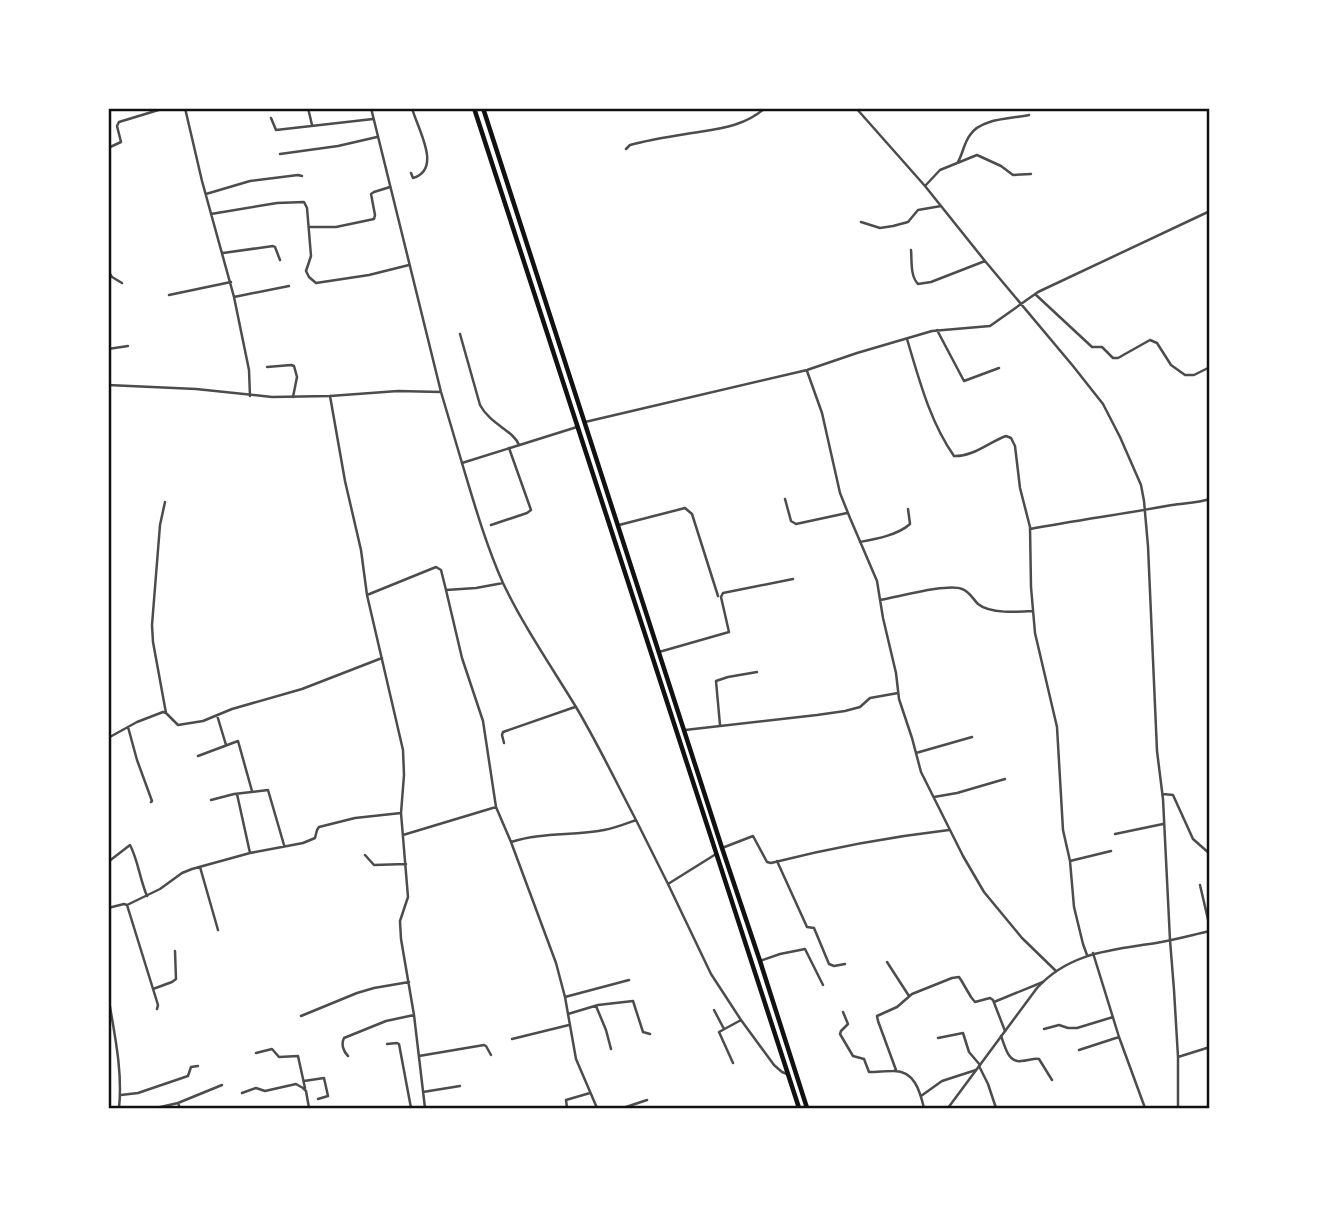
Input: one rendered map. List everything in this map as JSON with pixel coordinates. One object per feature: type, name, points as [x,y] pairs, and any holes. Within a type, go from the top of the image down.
[{"type":"highway","points":[[474,108],[799,1108]]},
{"type":"highway","points":[[483,108],[807,1108]]},
{"type":"highway","points":[[644,631],[652,628]]},
{"type":"highway","points":[[771,1021],[778,1018]]},
{"type":"street","points":[[108,148],[121,142],[118,123],[164,108]]},
{"type":"street","points":[[185,108],[231,282],[249,370],[250,396]]},
{"type":"street","points":[[308,108],[312,125]]},
{"type":"street","points":[[371,108],[441,392],[478,516],[503,583],[537,647],[599,746],[711,974],[774,1065],[788,1074]]},
{"type":"street","points":[[411,173],[413,178],[417,178],[427,166],[428,159],[412,108]]},
{"type":"street","points":[[626,149],[630,145],[665,137],[730,127],[752,118],[765,108]]},
{"type":"street","points":[[856,108],[925,186],[1103,404],[1142,489],[1154,661],[1157,751],[1163,794],[1178,1057],[1178,1108]]},
{"type":"street","points":[[958,162],[968,136],[978,127],[988,122],[1029,115]]},
{"type":"street","points":[[271,118],[276,130],[373,119]]},
{"type":"street","points":[[280,154],[338,146],[377,137]]},
{"type":"street","points":[[925,186],[940,170],[979,156],[1013,175],[1031,174]]},
{"type":"street","points":[[206,194],[257,180],[298,174],[302,176]]},
{"type":"street","points":[[310,227],[336,227],[374,219],[371,194],[390,187]]},
{"type":"street","points":[[211,214],[301,201],[306,205],[310,227],[312,256],[306,271],[316,283],[369,275],[410,265]]},
{"type":"street","points":[[861,222],[880,228],[893,226],[908,222],[919,210],[941,206]]},
{"type":"street","points":[[585,422],[807,370],[937,330],[990,326],[1035,294],[1209,211]]},
{"type":"street","points":[[223,253],[274,246],[280,260]]},
{"type":"street","points":[[911,250],[914,280],[918,284],[931,282],[985,261]]},
{"type":"street","points":[[108,271],[122,283]]},
{"type":"street","points":[[169,295],[231,282]]},
{"type":"street","points":[[234,297],[289,286]]},
{"type":"street","points":[[1035,294],[1091,347],[1102,347],[1114,358],[1139,348],[1150,340],[1157,344],[1171,365],[1185,375],[1194,375],[1209,367]]},
{"type":"street","points":[[937,330],[964,381],[999,368]]},
{"type":"street","points":[[460,334],[480,405],[494,423],[517,439],[519,445]]},
{"type":"street","points":[[907,339],[934,419],[954,456],[959,457],[1008,436],[1015,446],[1020,488],[1030,529],[1035,633],[1057,726],[1063,830],[1074,907],[1087,955]]},
{"type":"street","points":[[108,349],[128,346]]},
{"type":"street","points":[[267,367],[294,366],[297,377],[293,397]]},
{"type":"street","points":[[807,370],[822,413],[837,481],[880,592],[898,692],[921,772],[971,870],[992,903],[1056,971]]},
{"type":"street","points":[[108,385],[293,397],[398,391],[441,392]]},
{"type":"street","points":[[330,396],[367,595],[403,751],[401,813],[408,897],[400,921],[401,939],[425,1108]]},
{"type":"street","points":[[462,463],[577,426]]},
{"type":"street","points":[[491,525],[531,510],[509,449]]},
{"type":"street","points":[[785,499],[791,521],[796,524],[848,513]]},
{"type":"street","points":[[1030,529],[1209,499]]},
{"type":"street","points":[[165,502],[160,525],[152,625],[166,713],[175,724],[203,721],[302,689],[382,657]]},
{"type":"street","points":[[618,525],[688,509],[692,514],[718,596]]},
{"type":"street","points":[[860,542],[907,527],[910,524],[908,509]]},
{"type":"street","points":[[367,595],[436,567],[441,570],[462,658],[483,721],[496,807],[556,963],[576,1059],[597,1108]]},
{"type":"street","points":[[659,652],[730,632],[723,593],[793,579]]},
{"type":"street","points":[[446,590],[503,583]]},
{"type":"street","points":[[880,600],[938,589],[961,588],[983,607],[1009,612],[1034,611]]},
{"type":"street","points":[[720,725],[716,681],[757,672]]},
{"type":"street","points":[[685,730],[845,711],[860,707],[870,698],[898,692]]},
{"type":"street","points":[[504,743],[503,732],[576,707]]},
{"type":"street","points":[[108,738],[137,722],[166,713]]},
{"type":"street","points":[[217,715],[226,745]]},
{"type":"street","points":[[128,727],[151,802]]},
{"type":"street","points":[[916,752],[972,737]]},
{"type":"street","points":[[198,756],[236,741],[239,743],[252,792]]},
{"type":"street","points":[[934,797],[1005,779]]},
{"type":"street","points":[[211,800],[228,795],[269,791],[285,847]]},
{"type":"street","points":[[237,794],[250,853]]},
{"type":"street","points":[[1163,794],[1173,795],[1194,839],[1209,855]]},
{"type":"street","points":[[403,835],[496,807]]},
{"type":"street","points":[[108,908],[127,905],[160,889],[182,873],[200,867],[250,853],[303,843],[315,838],[319,827],[355,818],[401,813]]},
{"type":"street","points":[[511,842],[547,834],[607,830],[636,820]]},
{"type":"street","points":[[1115,834],[1164,824]]},
{"type":"street","points":[[722,848],[753,836],[767,862],[884,838],[950,830]]},
{"type":"street","points":[[108,862],[130,845],[147,896]]},
{"type":"street","points":[[1069,861],[1111,851]]},
{"type":"street","points":[[668,884],[716,853]]},
{"type":"street","points":[[365,855],[374,865],[406,864]]},
{"type":"street","points":[[777,861],[807,927],[814,928],[830,964],[845,964]]},
{"type":"street","points":[[200,867],[218,930]]},
{"type":"street","points":[[948,1108],[1043,982],[1056,971],[1094,953],[1170,940],[1209,930],[1200,884]]},
{"type":"street","points":[[1203,898],[1209,897]]},
{"type":"street","points":[[127,905],[157,1009]]},
{"type":"street","points":[[760,961],[805,949],[822,985]]},
{"type":"street","points":[[153,989],[176,979],[175,951]]},
{"type":"street","points":[[1094,953],[1119,1037],[1145,1108]]},
{"type":"street","points":[[887,962],[909,996]]},
{"type":"street","points":[[896,1070],[877,1016],[897,1007],[909,996],[956,977],[961,980],[973,1000],[978,1002],[990,998],[994,1002],[1005,1031]]},
{"type":"street","points":[[565,997],[629,980]]},
{"type":"street","points":[[301,1016],[357,993],[409,982]]},
{"type":"street","points":[[994,1002],[1043,982]]},
{"type":"street","points":[[108,995],[119,1072],[119,1108]]},
{"type":"street","points":[[568,1014],[596,1006],[633,1001],[643,1032],[650,1034]]},
{"type":"street","points":[[596,1006],[611,1049]]},
{"type":"street","points":[[714,1010],[724,1029]]},
{"type":"street","points":[[843,1012],[848,1024],[840,1034],[853,1056],[864,1059],[869,1072],[896,1070],[907,1073],[918,1088],[923,1108]]},
{"type":"street","points":[[348,1056],[342,1044],[344,1038],[386,1021],[414,1016]]},
{"type":"street","points":[[1044,1029],[1059,1025],[1077,1028],[1113,1017]]},
{"type":"street","points":[[733,1063],[719,1034],[741,1020]]},
{"type":"street","points":[[512,1038],[569,1025]]},
{"type":"street","points":[[938,1038],[963,1033],[969,1052],[988,1084],[996,1108]]},
{"type":"street","points":[[1001,1036],[1014,1060],[1017,1062],[1039,1059],[1052,1080]]},
{"type":"street","points":[[1079,1050],[1119,1037]]},
{"type":"street","points":[[387,1044],[399,1044],[411,1108]]},
{"type":"street","points":[[419,1056],[484,1045],[491,1055]]},
{"type":"street","points":[[1178,1057],[1209,1047]]},
{"type":"street","points":[[256,1054],[272,1049],[279,1057],[296,1055],[309,1108]]},
{"type":"street","points":[[121,1095],[140,1093],[186,1077],[191,1067],[198,1066]]},
{"type":"street","points":[[920,1096],[942,1081],[978,1067]]},
{"type":"street","points":[[304,1081],[324,1078],[328,1096],[318,1099]]},
{"type":"street","points":[[242,1093],[257,1088],[266,1091],[296,1084],[306,1091]]},
{"type":"street","points":[[156,1108],[163,1108],[222,1085]]},
{"type":"street","points":[[423,1092],[460,1086]]},
{"type":"street","points":[[567,1108],[566,1100],[590,1093]]},
{"type":"street","points":[[623,1108],[647,1100]]},
{"type":"street","points":[[178,1102],[180,1108]]}]
